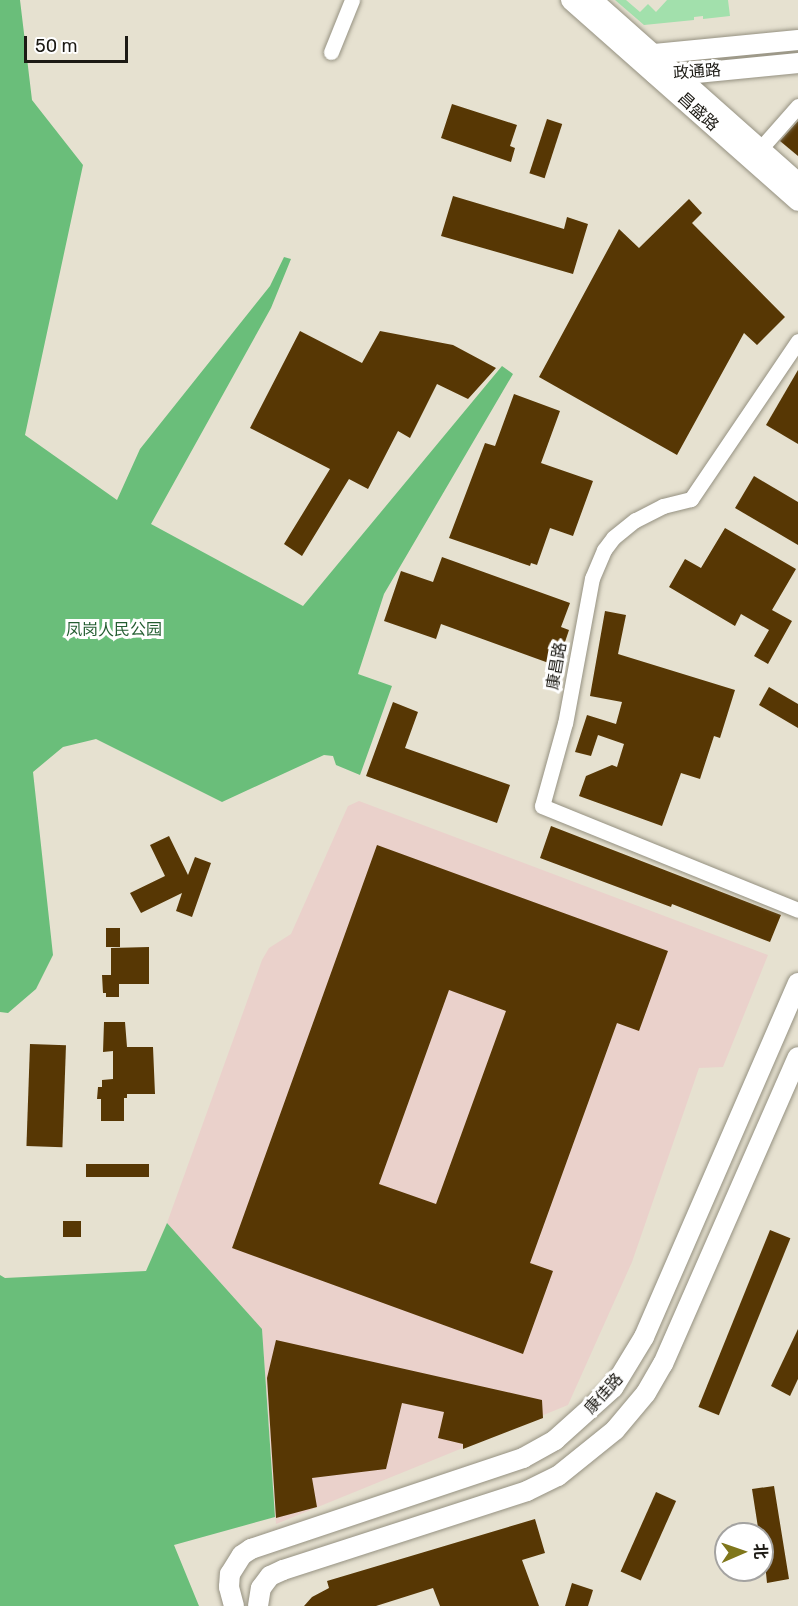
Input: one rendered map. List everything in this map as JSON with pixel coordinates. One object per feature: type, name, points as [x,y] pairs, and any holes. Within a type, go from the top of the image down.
[{"type":"street","points":[[331,52],[352,0]]},
{"type":"street","name":"昌盛路","points":[[571,0],[655,74],[755,154],[798,183]]},
{"type":"street","name":"昌盛路","points":[[592,0],[676,75],[755,154],[798,201]]},
{"type":"street","name":"政通路","points":[[798,40],[652,54],[655,74],[676,75],[798,63]]},
{"type":"street","points":[[755,154],[798,106]]},
{"type":"street","name":"康昌路","points":[[798,341],[691,499],[663,506],[635,520],[613,538],[604,550],[592,578],[565,723],[542,806],[798,910]]},
{"type":"street","name":"康佳路","points":[[234,1606],[229,1587],[230,1574],[242,1555],[251,1549],[523,1458],[555,1440],[613,1388],[644,1337],[798,983]]},
{"type":"street","name":"康佳路","points":[[258,1606],[261,1588],[270,1576],[527,1491],[558,1476],[615,1430],[646,1393],[663,1364],[798,1057]]},
{"type":"shaded area","points":[[359,801],[768,955],[723,1067],[699,1068],[632,1262],[568,1405],[276,1524],[262,1329],[167,1223],[262,960],[269,948],[291,934],[348,806]]},
{"type":"green space","name":"凤岗人民公园","points":[[0,0],[20,0],[32,100],[83,165],[25,435],[117,500],[140,449],[270,286],[284,257],[291,259],[271,308],[151,524],[303,606],[502,366],[513,374],[384,594],[358,674],[392,686],[360,775],[336,765],[333,756],[324,755],[222,802],[96,739],[63,747],[33,772],[53,955],[36,989],[8,1013],[0,1012]]},
{"type":"green space","points":[[615,0],[626,0],[640,12],[648,4],[656,12],[667,0],[728,0],[730,16],[703,19],[703,16],[694,17],[694,20],[644,25]]},
{"type":"green space","points":[[167,1223],[262,1329],[275,1517],[174,1545],[199,1606],[0,1606],[0,1275],[5,1278],[146,1271]]},
{"type":"building","points":[[452,104],[517,125],[510,146],[515,148],[511,162],[441,138]]},
{"type":"building","points":[[547,119],[562,124],[545,178],[529,173]]},
{"type":"building","points":[[798,121],[798,156],[780,141]]},
{"type":"building","points":[[453,196],[564,229],[567,217],[588,224],[573,274],[441,236]]},
{"type":"building","points":[[689,199],[702,213],[692,223],[785,317],[757,345],[744,333],[677,455],[539,377],[619,229],[639,248]]},
{"type":"building","points":[[300,331],[362,363],[380,331],[453,345],[496,368],[468,399],[437,384],[410,438],[398,431],[368,489],[349,479],[302,556],[284,544],[330,469],[250,428]]},
{"type":"building","points":[[798,370],[798,444],[766,425]]},
{"type":"building","points":[[514,394],[560,411],[541,463],[593,481],[573,536],[550,528],[537,565],[531,563],[530,566],[449,538],[485,443],[495,446]]},
{"type":"building","points":[[754,476],[798,502],[798,545],[735,508]]},
{"type":"building","points":[[725,528],[796,569],[772,610],[792,621],[768,664],[754,656],[769,630],[741,614],[735,626],[669,587],[685,559],[701,568]]},
{"type":"building","points":[[442,557],[570,603],[561,627],[569,630],[557,666],[441,624],[436,639],[384,621],[401,571],[433,582]]},
{"type":"building","points":[[605,611],[626,615],[618,654],[735,690],[720,738],[714,736],[700,779],[681,773],[662,826],[579,796],[586,776],[612,765],[617,767],[624,744],[598,735],[591,756],[575,752],[587,715],[616,724],[622,702],[590,696]]},
{"type":"building","points":[[769,687],[798,704],[798,728],[759,705]]},
{"type":"building","points":[[393,702],[418,712],[405,748],[510,785],[497,823],[366,776]]},
{"type":"building","points":[[551,826],[781,915],[770,942],[672,904],[671,907],[540,858]]},
{"type":"building","points":[[169,836],[188,875],[195,857],[211,863],[192,917],[176,911],[182,893],[141,913],[130,893],[165,876],[150,845]]},
{"type":"building","points":[[377,845],[668,951],[639,1031],[617,1023],[530,1263],[553,1271],[523,1354],[232,1248]],"holes":[[[449,990],[506,1011],[436,1204],[379,1184]]]},
{"type":"building","points":[[106,928],[120,928],[120,947],[106,947]]},
{"type":"building","points":[[149,947],[149,984],[119,984],[119,997],[106,997],[106,993],[103,993],[102,975],[111,975],[111,948]]},
{"type":"building","points":[[104,1022],[125,1022],[127,1047],[153,1047],[155,1094],[127,1094],[127,1098],[124,1098],[124,1121],[101,1121],[101,1099],[97,1099],[98,1087],[102,1087],[102,1080],[113,1079],[113,1051],[103,1052]]},
{"type":"building","points":[[30,1044],[66,1045],[62,1147],[26,1146]]},
{"type":"building","points":[[86,1164],[149,1164],[149,1177],[86,1177]]},
{"type":"building","points":[[63,1221],[81,1221],[81,1237],[63,1237]]},
{"type":"building","points":[[770,1230],[790,1238],[719,1415],[698,1407]]},
{"type":"building","points":[[798,1329],[798,1379],[790,1396],[771,1386]]},
{"type":"building","points":[[276,1340],[542,1400],[543,1418],[463,1449],[463,1444],[438,1438],[444,1412],[402,1403],[386,1469],[312,1478],[317,1507],[276,1518],[267,1378]]},
{"type":"building","points":[[774,1486],[789,1579],[774,1582],[774,1522],[757,1522],[752,1489]]},
{"type":"building","points":[[656,1492],[676,1501],[641,1580],[621,1571]]},
{"type":"building","points":[[535,1519],[545,1553],[522,1560],[539,1606],[440,1606],[433,1588],[376,1606],[304,1606],[312,1597],[329,1588],[327,1581]]},
{"type":"building","points":[[572,1583],[593,1590],[588,1606],[565,1606]]}]
